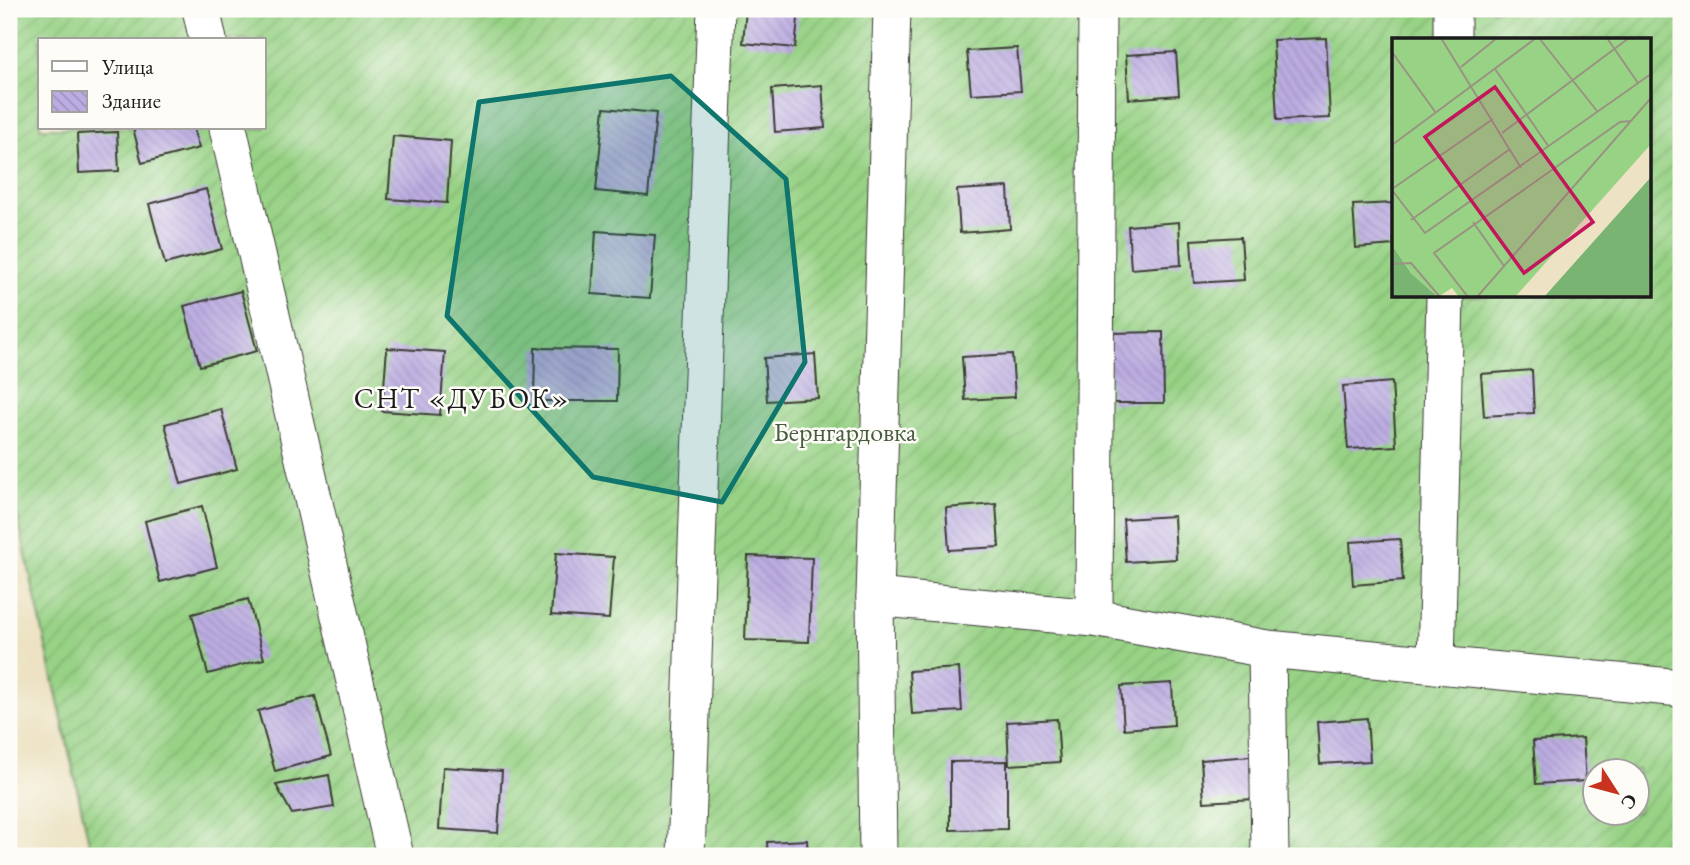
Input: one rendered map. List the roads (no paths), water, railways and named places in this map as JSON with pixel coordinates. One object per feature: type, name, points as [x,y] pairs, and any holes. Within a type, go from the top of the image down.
[{"type":"street","points":[[201,9],[208,38]]},
{"type":"street","points":[[686,856],[716,9]]},
{"type":"street","points":[[878,856],[875,597],[892,9]]},
{"type":"street","points":[[1094,618],[1097,9]]},
{"type":"street","points":[[1452,9],[1452,38]]},
{"type":"street","points":[[228,130],[395,856]]},
{"type":"street","points":[[1436,665],[1445,298]]},
{"type":"street","points":[[875,597],[1094,618],[1267,649],[1681,688]]},
{"type":"street","points":[[1267,649],[1270,856]]},
{"type":"district","name":"СНТ «ДУБОК»","points":[[462,398]]},
{"type":"park label","name":"Бернгардовка","points":[[845,432]]}]
